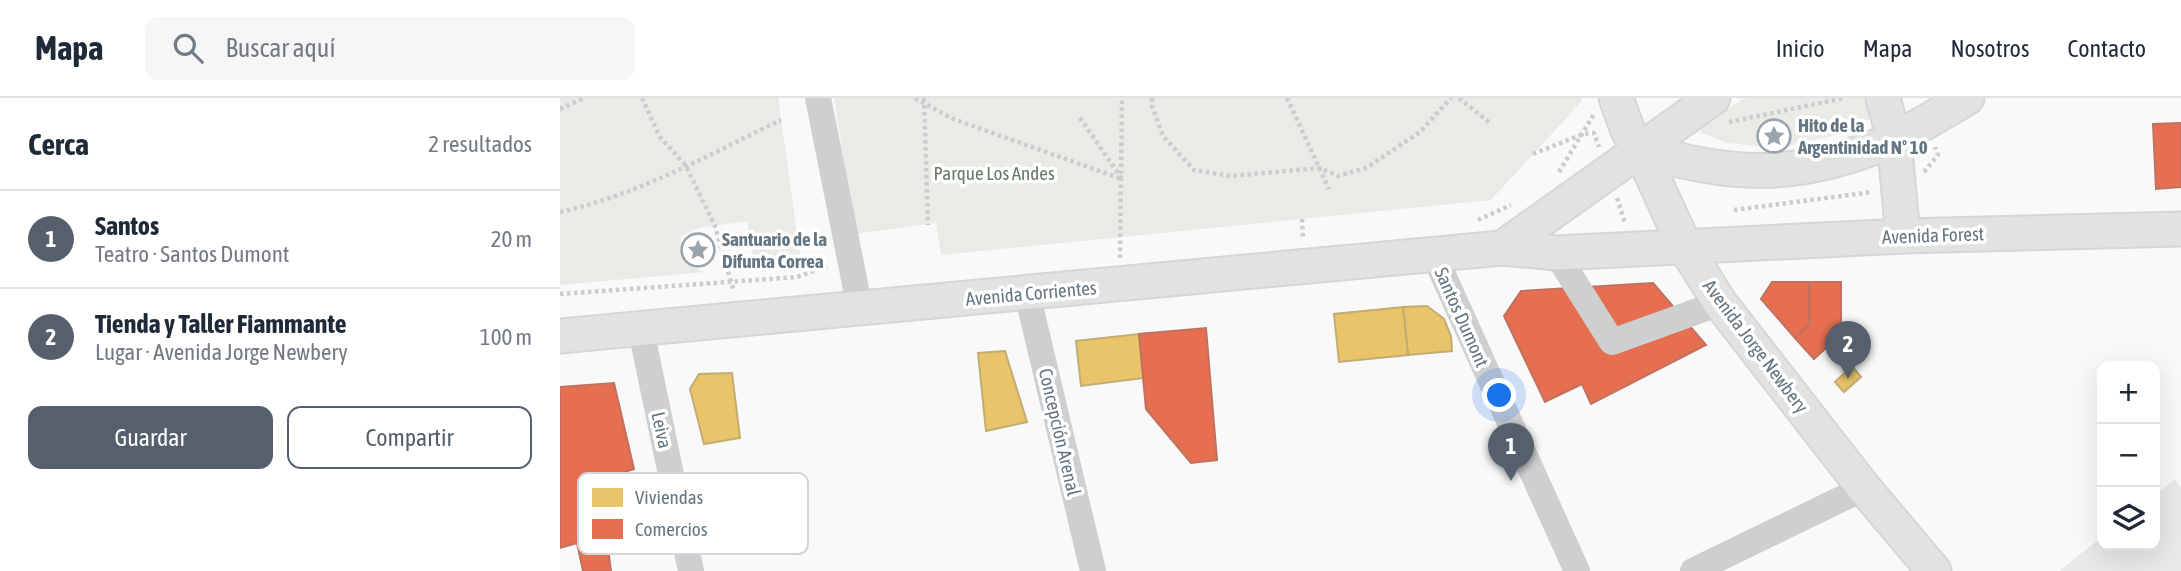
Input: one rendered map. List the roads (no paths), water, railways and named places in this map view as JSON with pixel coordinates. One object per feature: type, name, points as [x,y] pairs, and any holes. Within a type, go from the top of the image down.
[{"type":"main road","points":[[1883,98],[1894,139],[1903,236]]},
{"type":"main road","points":[[1640,149],[1698,166],[1725,170],[1796,169],[1825,163],[1894,139],[1967,98]]},
{"type":"main road","name":"Avenida Jorge Newbery","points":[[1607,105],[1640,149],[1685,247],[1720,303],[1864,488],[1934,571]]},
{"type":"main road","name":"Avenida Corrientes","points":[[1502,248],[1705,106]]},
{"type":"main road","name":"Avenida Forest","points":[[1685,247],[1903,236],[2181,229]]},
{"type":"main road","name":"Avenida Corrientes","points":[[560,336],[1027,293],[1121,263],[1433,255],[1502,248],[1556,253],[1685,247]]},
{"type":"street","points":[[818,98],[860,309]]},
{"type":"street","points":[[1556,253],[1612,342],[1720,303]]},
{"type":"street","name":"Santos Dumont","points":[[1433,255],[1577,571]]},
{"type":"street","name":"Concepción Arenal","points":[[1027,293],[1093,571]]},
{"type":"street","name":"Leiva","points":[[640,330],[670,473]]},
{"type":"street","points":[[1693,571],[1864,488]]},
{"type":"place","name":"Hito de la Argentinidad Nº 10","points":[[1774,136]]},
{"type":"place","name":"Santuario de la Difunta Correa","points":[[698,250]]},
{"type":"place","name":"Tienda y Taller Fiammante","points":[[1848,379]]},
{"type":"place","name":"Santos","points":[[1511,481]]},
{"type":"park label","name":"Parque Los Andes","points":[[994,173]]}]
